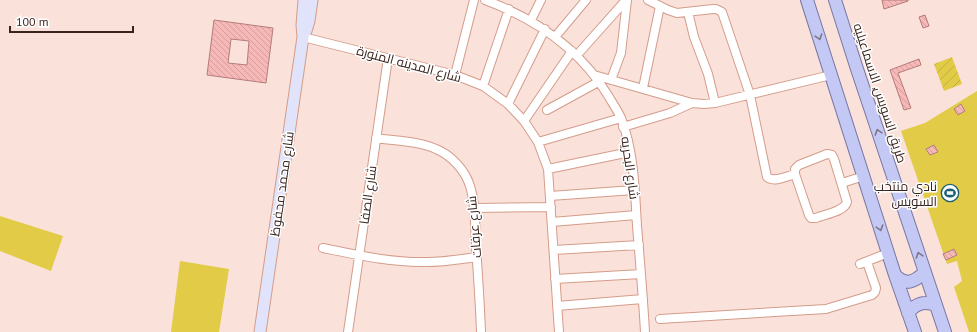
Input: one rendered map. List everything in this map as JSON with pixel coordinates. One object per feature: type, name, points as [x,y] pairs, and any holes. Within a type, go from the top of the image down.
[{"type":"main road","points":[[807,0],[895,276],[915,332]]},
{"type":"main road","name":"طريق السويس, الاسماعيليه","points":[[835,0],[924,273],[945,332]]},
{"type":"main road","points":[[895,276],[900,280],[907,282],[914,280],[924,273]]},
{"type":"main road","points":[[908,313],[917,304],[929,303],[936,305]]},
{"type":"street","name":"شارع محمد محفوظ","points":[[303,37],[302,25],[304,0]]},
{"type":"street","name":"شارع محمد محفوظ","points":[[260,332],[303,37],[309,21],[312,0]]},
{"type":"street","points":[[456,75],[474,0]]},
{"type":"street","name":"شارع البحريه","points":[[485,0],[507,6],[531,20],[575,53],[600,81],[621,118],[630,152],[645,332]]},
{"type":"street","points":[[531,20],[541,0]]},
{"type":"street","points":[[555,37],[586,0]]},
{"type":"street","points":[[524,121],[575,53],[627,0]]},
{"type":"street","points":[[612,80],[621,53],[627,0]]},
{"type":"street","points":[[648,0],[672,12],[713,9],[720,10],[724,15],[750,95],[767,177],[768,179],[774,180],[795,174]]},
{"type":"street","points":[[483,86],[507,6]]},
{"type":"street","points":[[643,88],[660,6]]},
{"type":"street","points":[[688,12],[694,37],[708,74],[715,103]]},
{"type":"street","points":[[508,104],[545,30]]},
{"type":"street","name":"شارع المدينه المنورة","points":[[303,37],[456,75],[483,86],[508,104],[524,121],[538,142],[548,169],[559,332]]},
{"type":"street","name":"شارع الصفا","points":[[348,332],[388,58]]},
{"type":"street","points":[[594,75],[692,103],[704,104],[715,103],[831,75]]},
{"type":"street","points":[[546,110],[600,81]]},
{"type":"street","points":[[624,127],[676,111],[692,103]]},
{"type":"street","points":[[538,142],[621,118]]},
{"type":"street","name":"شارع عرفات","points":[[376,138],[425,145],[437,149],[448,155],[457,164],[470,185],[474,208],[481,332]]},
{"type":"street","points":[[548,169],[630,152]]},
{"type":"street","points":[[829,154],[834,159],[847,199],[845,207],[816,218],[812,218],[808,215],[795,174],[795,169],[799,165],[829,154]]},
{"type":"street","points":[[842,183],[864,176]]},
{"type":"street","points":[[550,196],[634,190]]},
{"type":"street","points":[[474,208],[551,207]]},
{"type":"street","points":[[552,222],[636,215]]},
{"type":"street","points":[[554,250],[638,245]]},
{"type":"street","points":[[323,248],[359,256],[388,260],[427,262],[477,258]]},
{"type":"street","points":[[660,319],[833,307],[872,295],[876,288],[864,263],[888,253]]},
{"type":"street","points":[[555,279],[641,274]]},
{"type":"street","points":[[557,306],[643,299]]},
{"type":"shaded area","points":[[952,57],[962,84],[944,91],[934,64]]},
{"type":"shaded area","name":"نادي منتخب السويس","points":[[977,91],[977,332],[969,332],[954,287],[962,281],[957,261],[947,264],[901,131],[925,123]]},
{"type":"shaded area","points":[[0,216],[63,236],[51,271],[0,251]]},
{"type":"shaded area","points":[[180,261],[229,269],[219,332],[171,332]]},
{"type":"building","points":[[882,0],[908,0],[908,1],[884,9]]},
{"type":"building","points":[[925,15],[929,26],[923,28],[919,17]]},
{"type":"building","points":[[214,20],[273,28],[266,83],[207,75]],"holes":[[[231,39],[249,41],[247,65],[228,63]]]},
{"type":"building","points":[[919,59],[921,65],[898,73],[911,108],[904,110],[890,70]]},
{"type":"building","points":[[961,104],[965,111],[958,115],[954,109]]},
{"type":"building","points":[[934,145],[938,152],[930,155],[926,149]]},
{"type":"building","points":[[954,249],[957,255],[946,260],[943,254]]},
{"type":"place","name":"نادي منتخب السويس","points":[[950,193]]}]
